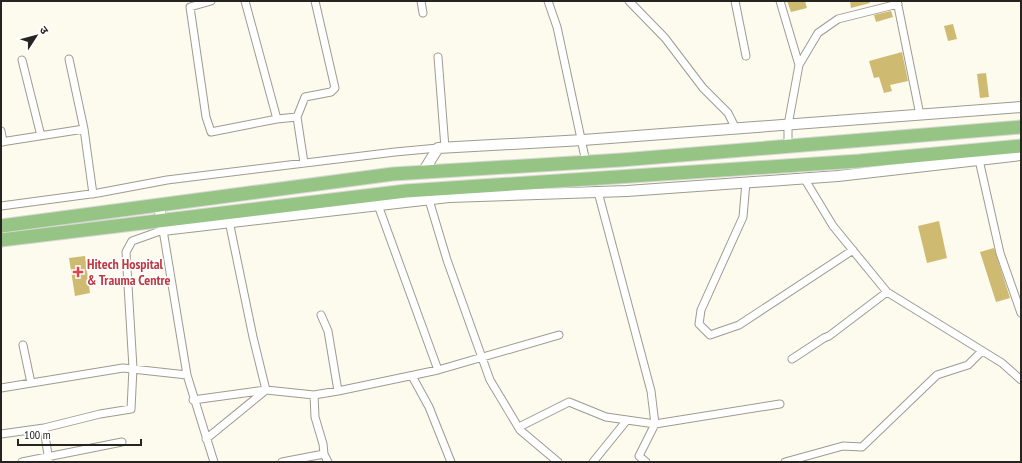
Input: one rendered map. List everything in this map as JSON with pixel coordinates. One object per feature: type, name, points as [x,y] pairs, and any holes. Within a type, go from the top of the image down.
[{"type":"highway","points":[[1,226],[423,172],[586,162],[1021,128]]},
{"type":"highway","points":[[1,240],[136,223],[162,225],[446,193],[775,166],[859,161],[1021,146]]},
{"type":"street","points":[[211,1],[190,7],[206,118],[211,132],[277,119],[297,117]]},
{"type":"street","points":[[245,1],[277,119]]},
{"type":"street","points":[[304,163],[297,117],[305,98],[331,92],[335,88],[314,1]]},
{"type":"street","points":[[421,1],[423,13]]},
{"type":"street","points":[[548,1],[556,27],[575,114],[583,140],[586,162]]},
{"type":"street","points":[[629,1],[665,38],[703,88],[728,113],[736,129]]},
{"type":"street","points":[[735,1],[746,56]]},
{"type":"street","points":[[780,1],[799,65]]},
{"type":"street","points":[[788,146],[788,125],[799,65],[818,33],[838,19],[897,2],[920,115]]},
{"type":"street","points":[[423,172],[441,148],[438,57]]},
{"type":"street","points":[[70,59],[84,130],[93,194]]},
{"type":"street","points":[[22,60],[41,136]]},
{"type":"street","points":[[1,206],[93,194],[167,180],[441,148],[583,140],[1021,107]]},
{"type":"street","points":[[1,131],[2,142],[84,130]]},
{"type":"street","points":[[1,434],[44,428],[100,414],[131,409],[133,368],[126,252],[132,241],[162,225],[229,221],[429,200],[446,193],[598,192],[838,176],[1021,155]]},
{"type":"street","points":[[979,160],[1000,253],[1021,313]]},
{"type":"street","points":[[768,180],[775,166]]},
{"type":"street","points":[[804,178],[833,226],[887,292],[1002,363],[1021,380]]},
{"type":"street","points":[[746,182],[743,217],[701,310],[699,324],[710,335],[739,325],[853,250]]},
{"type":"street","points":[[598,192],[651,391],[655,424],[639,456],[646,462]]},
{"type":"street","points":[[429,200],[447,260],[490,380],[518,427],[558,462]]},
{"type":"street","points":[[159,205],[187,375],[193,400],[214,462]]},
{"type":"street","points":[[378,205],[438,370]]},
{"type":"street","points":[[229,221],[253,337],[266,390]]},
{"type":"street","points":[[792,359],[829,336],[887,292]]},
{"type":"street","points":[[321,315],[328,331],[338,391]]},
{"type":"street","points":[[193,400],[266,390],[314,395],[338,391],[438,370],[559,335]]},
{"type":"street","points":[[23,345],[31,383]]},
{"type":"street","points":[[785,462],[843,446],[862,447],[937,375],[968,365],[982,351]]},
{"type":"street","points":[[1,388],[123,368],[187,375]]},
{"type":"street","points":[[412,376],[429,407],[452,462]]},
{"type":"street","points":[[206,439],[266,390]]},
{"type":"street","points":[[314,395],[315,418],[323,444],[324,454],[328,462]]},
{"type":"street","points":[[518,427],[569,402],[606,417],[655,424],[780,404]]},
{"type":"street","points":[[593,462],[627,420]]},
{"type":"street","points":[[44,428],[49,460]]},
{"type":"street","points":[[22,462],[49,460],[122,442]]},
{"type":"street","points":[[282,462],[324,454]]},
{"type":"building","points":[[787,1],[805,1],[807,8],[791,12]]},
{"type":"building","points":[[850,1],[869,1],[870,3],[851,8]]},
{"type":"building","points":[[891,11],[893,17],[876,22],[874,15]]},
{"type":"building","points":[[953,24],[957,39],[948,41],[944,26]]},
{"type":"building","points":[[902,52],[908,81],[890,85],[892,91],[884,93],[879,77],[874,78],[869,61]]},
{"type":"building","points":[[986,73],[989,97],[980,98],[977,74]]},
{"type":"building","points":[[939,221],[947,258],[927,263],[918,226]]},
{"type":"building","points":[[994,248],[1010,298],[996,302],[980,252]]},
{"type":"building","points":[[85,256],[90,293],[75,296],[69,258]]},
{"type":"place","name":"Hitech Hospital & Trauma Centre","points":[[78,272]]}]
